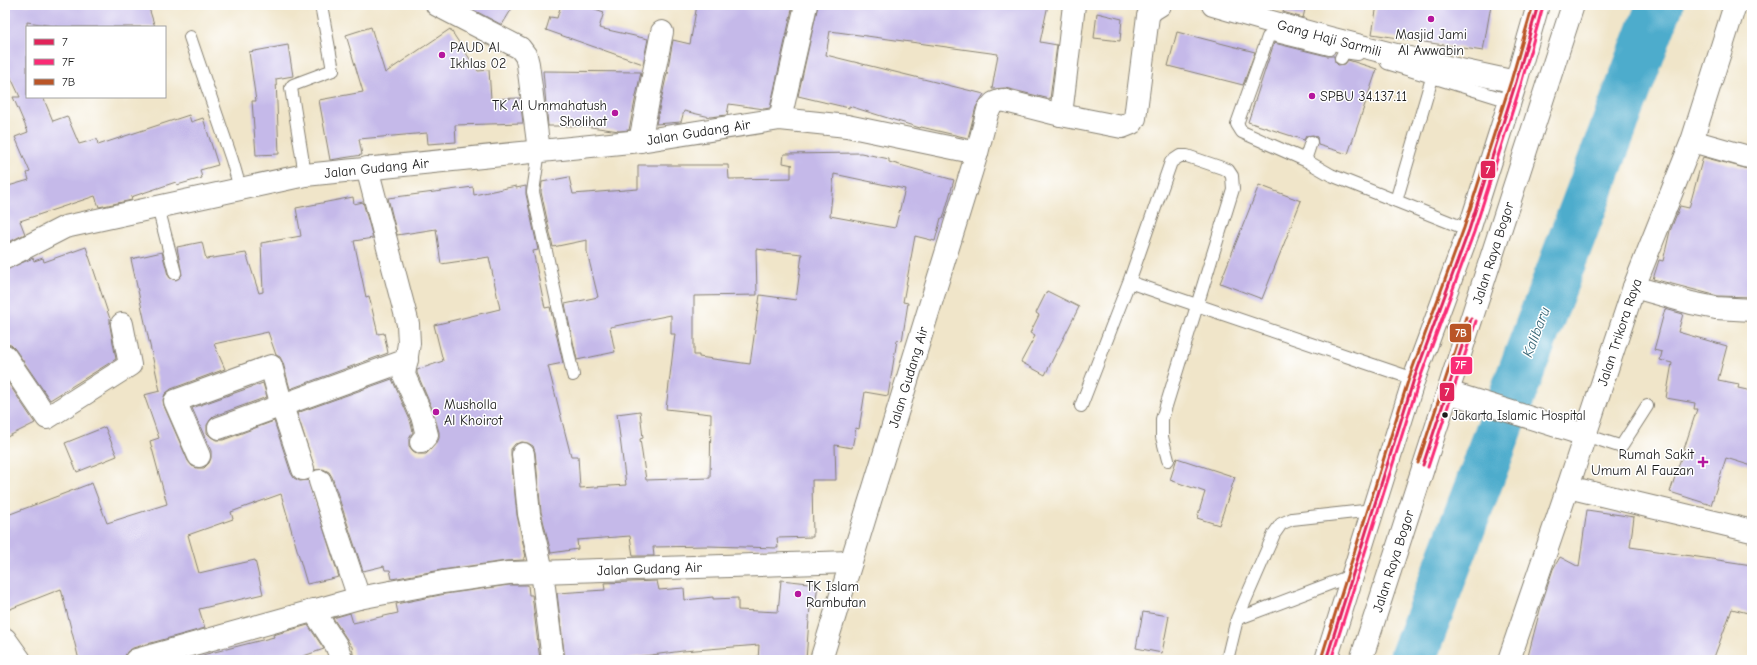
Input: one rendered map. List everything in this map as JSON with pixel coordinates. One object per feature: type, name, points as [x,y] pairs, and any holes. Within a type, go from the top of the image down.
[{"type":"main road","points":[[437,5],[520,48],[526,56],[539,151]]},
{"type":"main road","points":[[780,119],[806,5]]},
{"type":"main road","points":[[1061,115],[1074,5]]},
{"type":"main road","points":[[977,153],[988,110],[994,103],[1002,100],[1061,115],[1122,127],[1132,122],[1136,118],[1148,16],[1152,10],[1160,5]]},
{"type":"main road","name":"Gang Haji Sarmili","points":[[1213,5],[1318,35],[1456,70],[1513,91]]},
{"type":"main road","points":[[1326,660],[1414,379],[1469,230],[1513,91],[1538,5]]},
{"type":"main road","name":"Jalan Raya Bogor","points":[[1361,660],[1572,5]]},
{"type":"main road","name":"Jalan Trikora Raya","points":[[1509,660],[1634,287],[1692,141],[1735,5]]},
{"type":"main road","points":[[640,140],[662,32]]},
{"type":"main road","name":"Jalan Gudang Air","points":[[5,258],[65,227],[305,175],[640,140],[780,119],[847,126],[977,153],[821,660]]},
{"type":"main road","points":[[1692,141],[1752,158]]},
{"type":"main road","points":[[367,168],[408,324],[409,343],[404,375],[422,416],[427,435],[421,442]]},
{"type":"main road","points":[[1634,287],[1691,303],[1716,308],[1752,310]]},
{"type":"main road","points":[[5,356],[47,418],[130,365],[122,324]]},
{"type":"main road","points":[[219,428],[407,360]]},
{"type":"main road","points":[[198,456],[175,401],[271,366],[282,406],[312,475],[359,598]]},
{"type":"main road","points":[[1448,392],[1585,435]]},
{"type":"main road","points":[[523,454],[529,514],[542,571],[553,660]]},
{"type":"main road","points":[[1568,487],[1752,531]]},
{"type":"main road","name":"Jalan Gudang Air","points":[[136,660],[359,598],[508,573],[852,562]]},
{"type":"main road","points":[[313,610],[336,645],[342,660]]},
{"type":"main road","points":[[5,639],[20,660]]},
{"type":"lane","points":[[305,175],[291,88],[293,85],[333,70],[321,5]]},
{"type":"lane","points":[[1469,230],[1331,175],[1304,160],[1242,132],[1237,124],[1240,113],[1268,37],[1270,36],[1342,55],[1377,59],[1432,78],[1513,91]]},
{"type":"lane","points":[[190,37],[240,188]]},
{"type":"lane","points":[[1396,201],[1432,78]]},
{"type":"lane","points":[[1304,160],[1311,142]]},
{"type":"lane","points":[[539,151],[533,192],[573,375]]},
{"type":"lane","points":[[1081,406],[1129,282],[1171,162],[1180,156],[1187,156],[1228,170],[1232,176],[1233,189],[1162,419],[1162,437],[1168,460]]},
{"type":"lane","points":[[158,207],[175,273]]},
{"type":"lane","points":[[1129,282],[1414,379]]},
{"type":"lane","points":[[1585,435],[1619,446],[1622,445],[1647,406]]},
{"type":"lane","points":[[1227,660],[1237,619],[1274,534],[1281,524],[1292,519],[1373,510]]},
{"type":"lane","points":[[1237,619],[1353,575]]},
{"type":"building","points":[[5,5],[148,5],[155,26],[53,26],[27,22],[26,98],[43,98],[53,121],[67,116],[79,144],[97,139],[98,145],[189,115],[191,122],[203,118],[218,165],[200,170],[202,178],[177,185],[176,182],[131,197],[132,200],[99,207],[95,196],[20,221],[25,234],[5,244],[5,187],[29,180],[27,173],[30,172],[15,137],[28,132],[13,97],[20,97],[5,65]]},
{"type":"building","points":[[464,5],[514,5],[502,25]]},
{"type":"building","points":[[561,5],[583,5],[604,12],[599,28],[648,39],[643,64],[546,30],[550,17],[557,18]]},
{"type":"building","points":[[697,5],[793,5],[770,108],[764,109],[729,104],[727,115],[710,117],[684,111],[681,122],[656,124],[667,73],[669,73],[667,72],[673,40],[690,44]]},
{"type":"building","points":[[818,5],[1048,5],[1040,42],[1057,45],[1050,99],[1005,88],[992,89],[998,54],[830,31],[826,55],[984,94],[976,107],[968,138],[920,128],[849,106],[849,108],[798,96]]},
{"type":"building","points":[[1286,5],[1306,5],[1303,18],[1283,12]]},
{"type":"building","name":"Masjid Jami Al Awwabin","points":[[1377,5],[1491,5],[1483,51],[1372,34]]},
{"type":"building","points":[[1097,13],[1122,19],[1120,41],[1094,38]]},
{"type":"building","points":[[371,27],[385,73],[450,29],[478,71],[489,70],[491,99],[520,98],[523,123],[455,125],[456,142],[428,144],[427,133],[359,139],[362,155],[330,160],[319,100],[363,92],[346,35]]},
{"type":"building","points":[[1177,32],[1255,52],[1243,85],[1168,66]]},
{"type":"building","name":"SPBU 34.137.11","points":[[1274,43],[1327,56],[1334,56],[1335,62],[1338,65],[1345,64],[1348,60],[1377,69],[1348,154],[1318,145],[1317,137],[1313,135],[1306,136],[1304,140],[1248,122]]},
{"type":"building","points":[[288,45],[293,76],[276,79],[279,154],[256,155],[252,101],[256,101],[249,52]]},
{"type":"building","points":[[543,71],[641,72],[629,130],[619,131],[584,126],[548,126]]},
{"type":"building","points":[[861,153],[889,159],[889,162],[954,180],[935,241],[915,236],[903,302],[908,303],[902,341],[897,340],[888,396],[865,392],[859,429],[856,428],[852,448],[835,445],[836,480],[812,480],[813,537],[777,538],[778,548],[708,546],[653,547],[654,556],[633,556],[630,536],[577,540],[578,549],[551,553],[541,512],[535,452],[533,446],[522,442],[515,444],[511,449],[511,455],[517,515],[526,557],[524,557],[524,560],[441,570],[392,579],[390,570],[385,570],[384,566],[363,571],[332,477],[329,472],[323,469],[315,470],[297,413],[392,379],[410,420],[413,432],[409,439],[409,446],[418,454],[426,454],[437,443],[439,432],[433,411],[417,370],[443,361],[434,325],[500,309],[489,257],[441,264],[436,229],[397,235],[388,198],[473,187],[474,195],[516,186],[516,188],[526,186],[526,194],[538,250],[533,251],[545,308],[550,307],[563,363],[548,366],[571,456],[578,456],[580,488],[626,485],[617,414],[640,411],[643,438],[640,439],[646,480],[710,478],[711,414],[666,409],[675,334],[671,334],[671,315],[610,327],[615,352],[577,360],[565,304],[598,297],[587,252],[587,240],[553,247],[541,192],[542,182],[569,177],[573,194],[638,189],[638,165],[728,165],[729,179],[791,178],[791,165],[793,165],[783,163],[784,154]],"holes":[[[834,174],[905,189],[895,228],[830,216]],[[756,249],[802,254],[796,300],[760,295],[750,364],[694,355],[694,296],[757,295]]]},
{"type":"building","points":[[1703,157],[1752,170],[1752,297],[1718,296],[1653,279],[1659,260],[1663,261],[1670,231],[1680,206],[1689,208]]},
{"type":"building","points":[[1259,185],[1301,201],[1262,299],[1220,283]]},
{"type":"building","points":[[353,197],[354,204],[363,202],[373,238],[354,241],[366,297],[369,296],[378,334],[384,333],[388,353],[290,389],[283,363],[280,357],[276,355],[268,332],[214,344],[225,369],[171,389],[165,394],[163,400],[164,406],[188,461],[192,466],[204,468],[209,463],[211,451],[192,408],[263,383],[267,397],[214,416],[207,425],[207,433],[216,440],[223,440],[274,421],[291,473],[294,478],[300,481],[308,480],[339,577],[307,584],[281,494],[231,512],[233,519],[188,535],[199,573],[255,560],[263,594],[199,609],[205,628],[133,648],[127,652],[124,660],[79,660],[61,589],[5,611],[5,516],[92,483],[107,523],[167,504],[150,441],[159,438],[144,395],[160,391],[131,259],[162,252],[168,275],[170,278],[176,280],[182,275],[177,247],[202,242],[206,259],[246,253],[259,293],[263,292],[261,243],[301,236],[296,208]]},
{"type":"building","points":[[86,247],[110,319],[116,359],[50,400],[15,349],[11,345],[5,344],[5,270],[33,258],[34,261],[43,258],[44,262]]},
{"type":"building","points":[[1047,291],[1079,307],[1045,375],[1021,362],[1035,336],[1030,333],[1039,315],[1036,313]]},
{"type":"building","points":[[1665,309],[1683,314],[1678,332],[1727,346],[1718,380],[1739,384],[1738,388],[1752,391],[1752,466],[1726,458],[1711,505],[1670,492],[1697,409],[1694,409],[1695,403],[1666,398],[1672,363],[1660,360],[1662,352],[1654,350]]},
{"type":"building","points":[[5,378],[35,423],[5,438]]},
{"type":"building","points":[[105,427],[117,456],[77,472],[65,443]]},
{"type":"building","points":[[1177,458],[1235,477],[1219,525],[1197,518],[1205,492],[1170,480]]},
{"type":"building","points":[[1587,510],[1634,517],[1630,547],[1752,565],[1752,614],[1732,609],[1713,660],[1527,660],[1541,606],[1553,569],[1560,557],[1579,567]]},
{"type":"building","points":[[781,580],[818,584],[815,607],[810,606],[806,660],[758,660],[759,645],[683,651],[628,658],[629,660],[565,660],[557,593],[605,590],[604,583],[657,581],[659,590],[684,588],[685,600],[713,597],[713,599],[738,598],[738,610],[778,612]]},
{"type":"building","points":[[509,585],[528,585],[529,595],[532,595],[540,660],[354,660],[352,647],[333,618],[350,613],[353,623],[398,613],[396,604],[445,594]]},
{"type":"building","points":[[1143,612],[1169,616],[1162,653],[1136,648]]},
{"type":"building","points":[[308,625],[324,649],[292,660],[183,660],[274,637],[273,635]]},
{"type":"waterway","name":"Kalibaru","points":[[1412,660],[1660,5]]},
{"type":"transit line","name":"7B","points":[[1321,659],[1409,378],[1464,228],[1511,81],[1533,5]]},
{"type":"transit line","name":"7","points":[[1326,660],[1414,379],[1469,230],[1516,82],[1538,5]]},
{"type":"transit line","name":"7F","points":[[1331,660],[1419,381],[1474,232],[1521,84],[1543,6]]},
{"type":"transit line","name":"7B","points":[[1418,463],[1466,317]]},
{"type":"transit line","name":"7","points":[[1423,465],[1471,319]]},
{"type":"transit line","name":"7F","points":[[1428,467],[1476,321]]},
{"type":"place","name":"Masjid Jami Al Awwabin","points":[[1431,19]]},
{"type":"place","name":"PAUD Al Ikhlas 02","points":[[442,55]]},
{"type":"place","name":"SPBU 34.137.11","points":[[1312,96]]},
{"type":"place","name":"TK Al Ummahatush Sholihat","points":[[615,113]]},
{"type":"place","name":"Musholla Al Khoirot","points":[[436,412]]},
{"type":"place","name":"Jakarta Islamic Hospital","points":[[1445,415]]},
{"type":"place","name":"Rumah Sakit Umum Al Fauzan","points":[[1703,462]]},
{"type":"place","name":"TK Islam Rambutan","points":[[798,594]]}]
